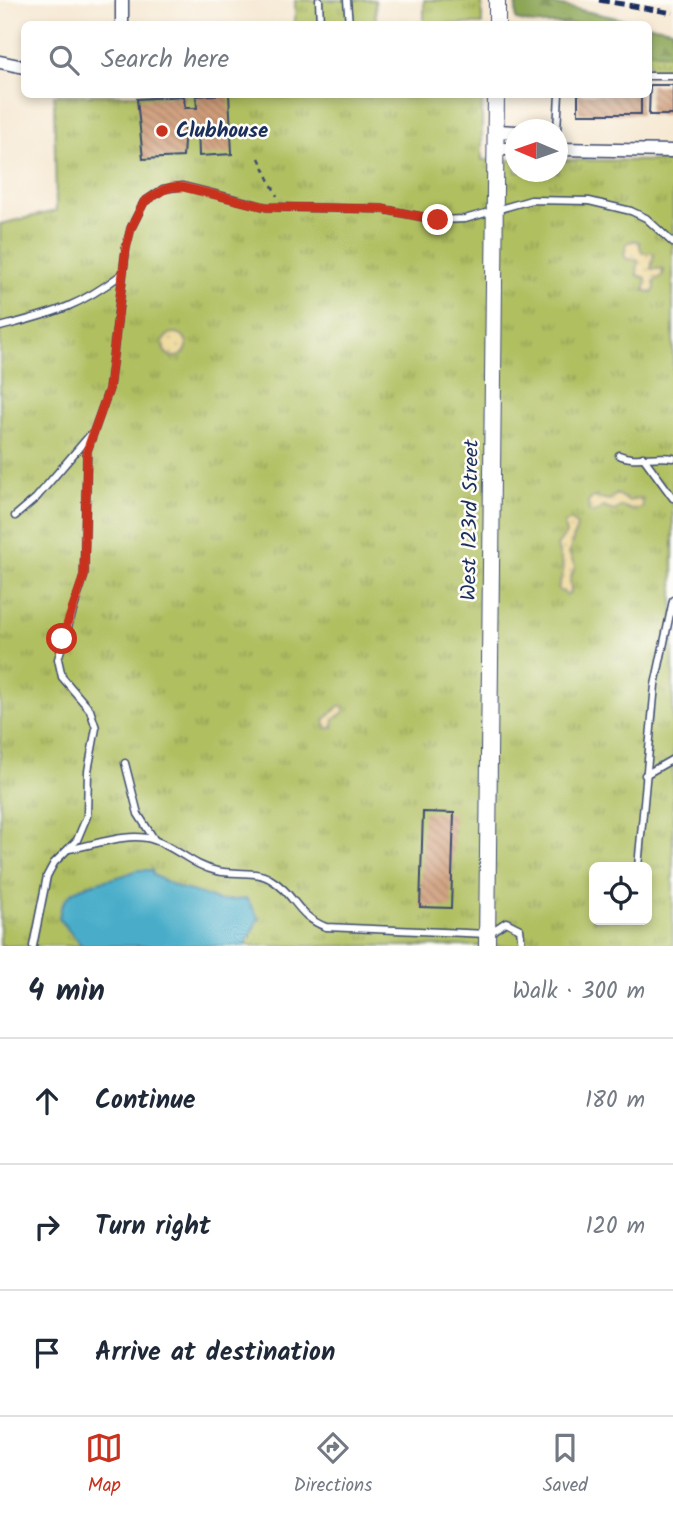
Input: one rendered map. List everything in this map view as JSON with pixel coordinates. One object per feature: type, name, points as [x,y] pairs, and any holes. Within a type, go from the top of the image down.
[{"type":"street","points":[[122,0],[122,21]]},
{"type":"street","points":[[497,0],[497,21]]},
{"type":"street","points":[[0,62],[21,66]]},
{"type":"street","name":"West 123rd Street","points":[[487,940],[496,98]]},
{"type":"street","points":[[496,131],[505,131]]},
{"type":"street","points":[[496,149],[505,149]]},
{"type":"street","points":[[568,149],[673,150]]},
{"type":"lane","points":[[319,0],[320,21]]},
{"type":"lane","points":[[347,0],[349,21]]},
{"type":"lane","points":[[652,76],[673,76]]},
{"type":"lane","points":[[558,119],[559,98]]},
{"type":"lane","points":[[33,946],[47,876],[54,863],[69,849],[87,816],[88,771],[96,728],[90,710],[62,677],[58,660],[84,576],[85,480],[91,434],[109,389],[121,274],[137,214],[144,202],[163,190],[183,187],[247,203],[283,208],[382,209],[438,220],[465,219],[531,200],[589,201],[646,218],[673,243]]},
{"type":"lane","points":[[0,327],[61,312],[95,294],[121,274]]},
{"type":"lane","points":[[15,516],[36,498],[91,434]]},
{"type":"lane","points":[[619,455],[632,459],[673,458]]},
{"type":"lane","points":[[643,457],[673,498]]},
{"type":"lane","points":[[638,862],[655,685],[673,600]]},
{"type":"lane","points":[[646,775],[673,759]]},
{"type":"lane","points":[[125,763],[138,814],[155,840]]},
{"type":"lane","points":[[69,849],[131,837],[155,840],[191,862],[215,871],[267,877],[285,891],[308,919],[327,927],[487,940],[506,922],[520,929],[522,946]]},
{"type":"path","points":[[259,158],[283,208]]},
{"type":"green space","points":[[295,0],[375,0],[376,21],[295,21]]},
{"type":"green space","points":[[424,0],[482,0],[482,21],[424,21]]},
{"type":"green space","points":[[516,0],[535,0],[630,21],[520,21],[516,20]]},
{"type":"green space","points":[[652,26],[673,29],[673,55],[652,52]]},
{"type":"green space","points":[[652,52],[673,55],[673,70],[652,71]]},
{"type":"green space","points":[[54,98],[482,98],[482,160],[505,160],[505,182],[568,182],[568,160],[673,161],[673,946],[0,946],[0,224],[56,211]]},
{"type":"sand","points":[[634,240],[639,242],[642,253],[654,253],[651,269],[663,269],[662,276],[654,281],[655,289],[652,293],[645,291],[646,278],[637,275],[638,260],[627,259],[624,255],[627,243]]},
{"type":"sand","points":[[175,333],[184,336],[187,345],[184,354],[175,357],[166,354],[163,345],[166,336]]},
{"type":"sand","points":[[617,494],[629,501],[641,498],[643,507],[634,511],[622,506],[614,511],[603,507],[594,513],[589,511],[588,502],[593,497],[609,500]]},
{"type":"sand","points":[[571,520],[577,526],[569,553],[575,567],[570,579],[571,592],[567,595],[558,589],[563,567],[557,546],[566,534],[564,524]]},
{"type":"sand","points":[[339,706],[344,707],[344,712],[334,719],[333,728],[327,728],[324,720]]},
{"type":"water","points":[[136,870],[152,870],[153,875],[176,887],[218,901],[247,899],[259,918],[245,946],[82,946],[59,919],[62,905],[78,889]]},
{"type":"building","points":[[652,85],[673,85],[673,115],[649,115]]},
{"type":"building","name":"Clubhouse","points":[[184,98],[185,108],[197,108],[196,98],[229,98],[232,154],[199,156],[198,125],[185,126],[183,157],[143,159],[137,99]]},
{"type":"building","points":[[578,98],[641,98],[641,114],[578,114]]},
{"type":"building","points":[[423,812],[454,813],[451,908],[420,907]]},
{"type":"railway","points":[[599,0],[673,13]]},
{"type":"place","name":"Clubhouse","points":[[162,131]]},
{"type":"route","points":[[62,639],[84,576],[87,451],[109,389],[121,274],[131,228],[144,202],[163,190],[183,187],[266,207],[382,209],[438,220]]}]
